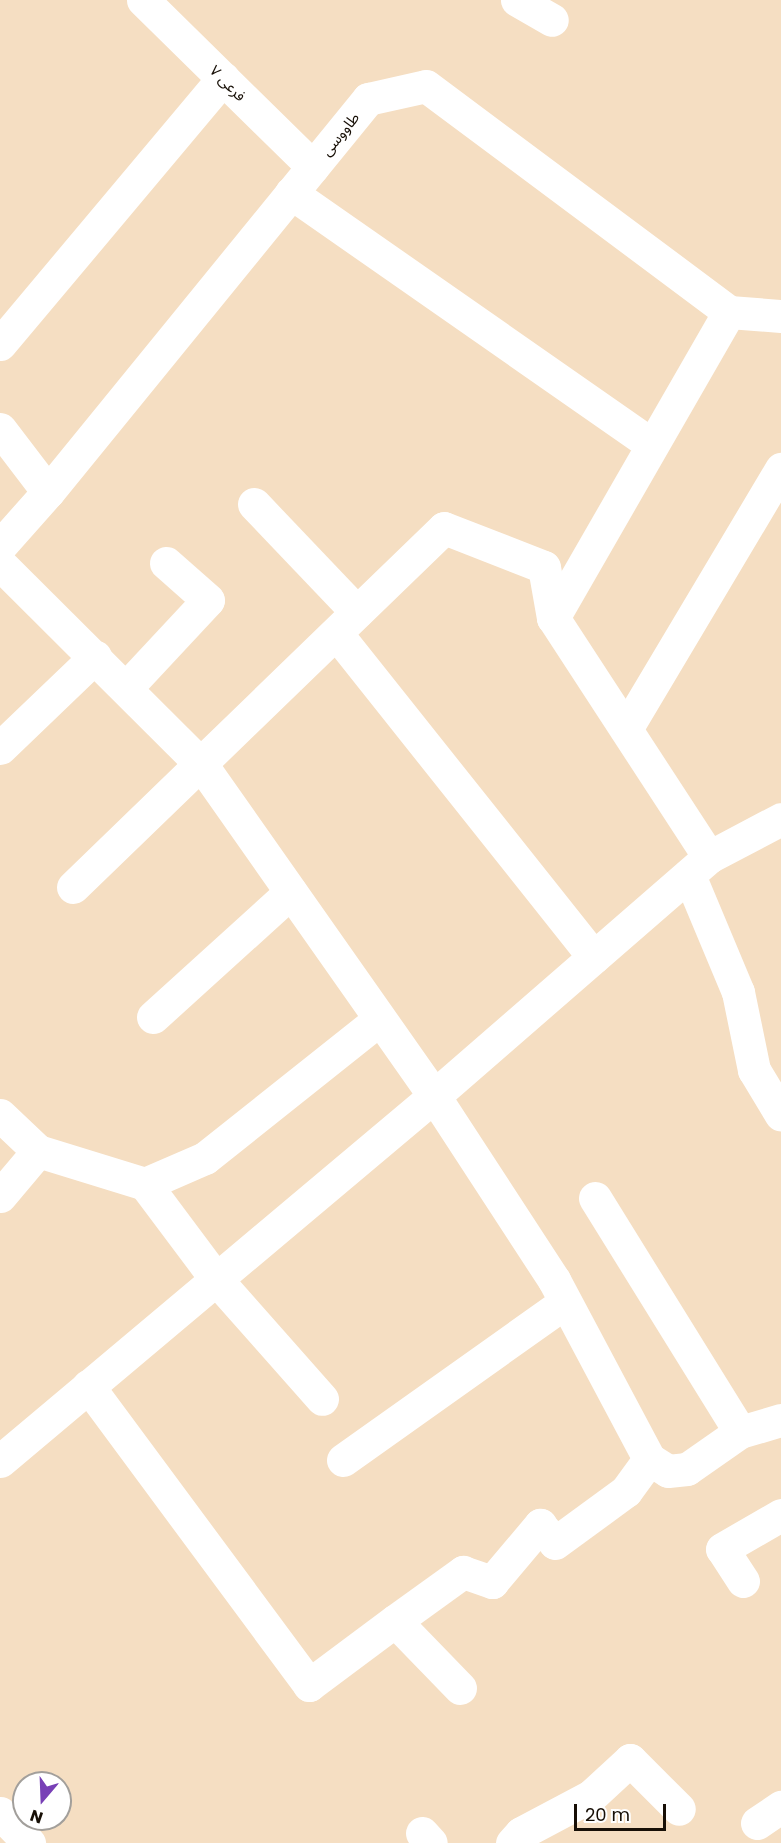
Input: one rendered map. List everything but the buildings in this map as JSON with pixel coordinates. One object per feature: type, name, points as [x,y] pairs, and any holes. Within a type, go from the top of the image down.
[{"type":"street","name":"فرعی ۷","points":[[143,0],[313,167]]},
{"type":"street","points":[[517,0],[552,20]]},
{"type":"street","points":[[0,344],[223,78]]},
{"type":"street","name":"طاووسی","points":[[0,546],[48,492],[368,99],[426,86],[729,312]]},
{"type":"street","points":[[291,193],[652,445]]},
{"type":"street","points":[[553,618],[729,312],[781,316]]},
{"type":"street","points":[[0,429],[48,492]]},
{"type":"street","points":[[626,729],[781,469]]},
{"type":"street","points":[[254,504],[346,622],[594,957]]},
{"type":"street","points":[[73,887],[444,528],[544,567],[553,618],[626,729],[699,866],[738,992],[754,1070],[781,1115]]},
{"type":"street","points":[[126,688],[208,600],[166,563]]},
{"type":"street","points":[[0,564],[201,764],[434,1096],[554,1280],[649,1459],[668,1471],[687,1469],[740,1432],[781,1420]]},
{"type":"street","points":[[0,748],[95,657]]},
{"type":"street","points":[[0,1461],[434,1096],[699,866],[781,819]]},
{"type":"street","points":[[153,1017],[291,892]]},
{"type":"street","points":[[145,1184],[205,1158],[380,1019]]},
{"type":"street","points":[[0,1115],[38,1151],[145,1184],[216,1279],[322,1399]]},
{"type":"street","points":[[0,1196],[38,1151]]},
{"type":"street","points":[[596,1197],[740,1432]]},
{"type":"street","points":[[343,1460],[565,1302]]},
{"type":"street","points":[[88,1386],[309,1685],[463,1572],[492,1582],[540,1525],[555,1543],[626,1491],[649,1459]]},
{"type":"street","points":[[743,1581],[722,1549],[781,1515]]},
{"type":"street","points":[[395,1621],[460,1688]]},
{"type":"street","points":[[512,1843],[521,1833],[591,1796],[630,1760],[679,1809]]},
{"type":"street","points":[[0,1813],[29,1843]]}]
